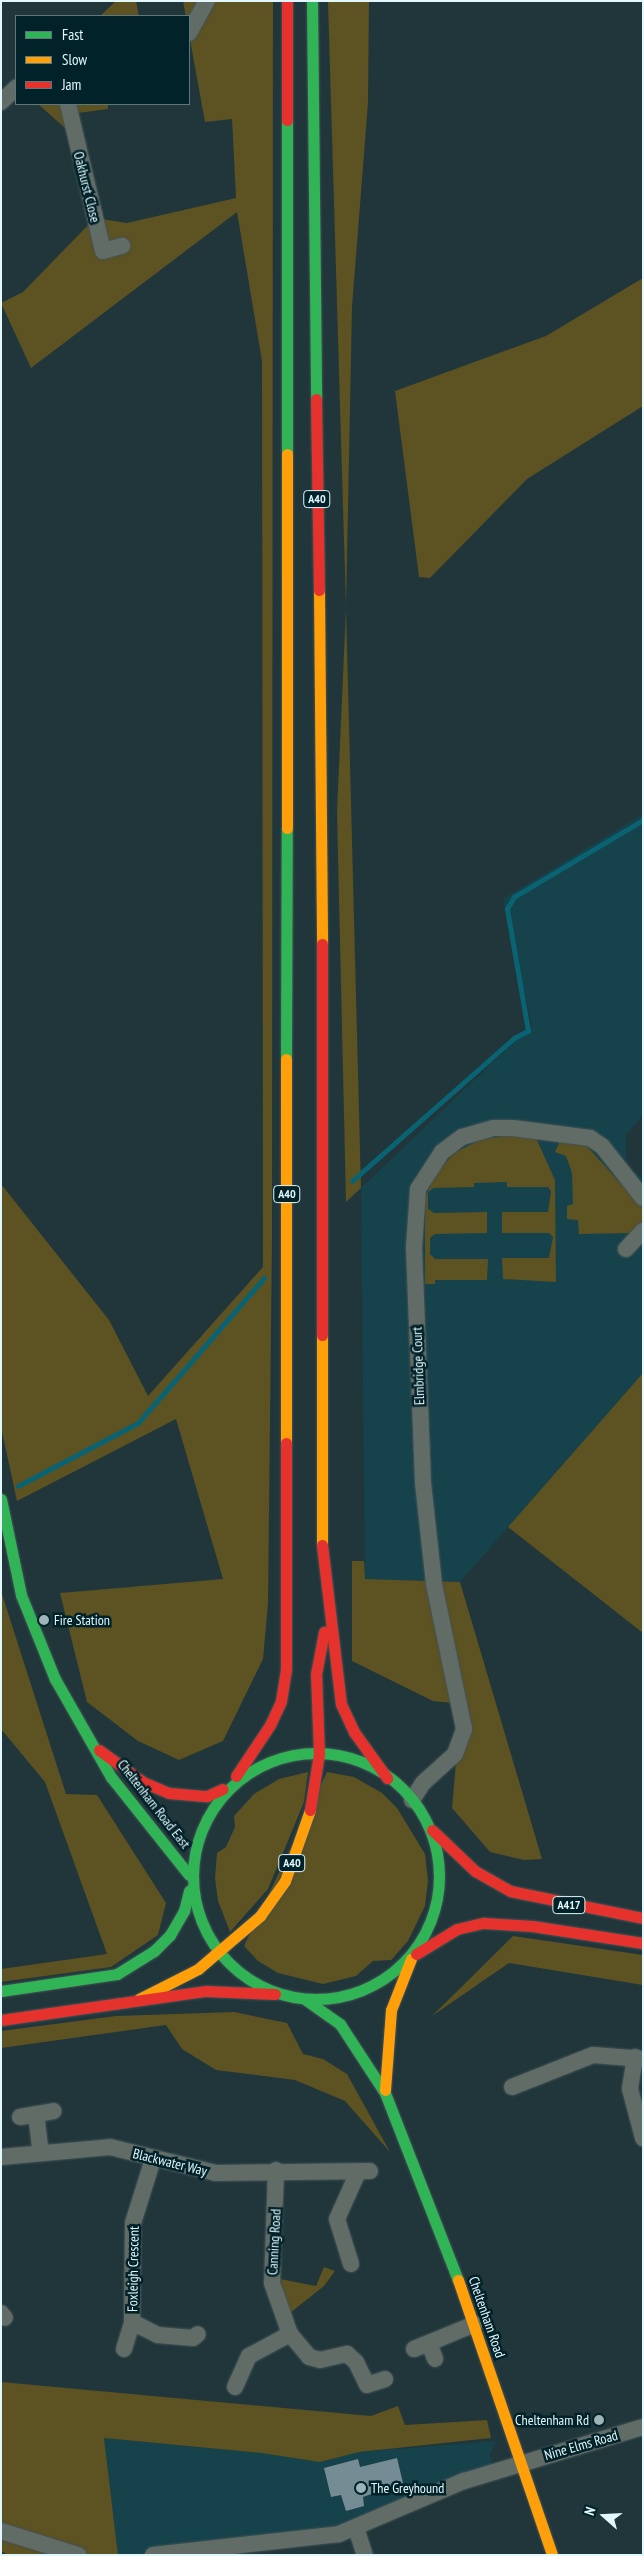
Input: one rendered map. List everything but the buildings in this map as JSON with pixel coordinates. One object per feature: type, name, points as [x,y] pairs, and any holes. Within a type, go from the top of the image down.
[{"type":"main road","name":"A40","points":[[1,1991],[117,1974],[154,1951],[170,1935],[184,1911],[189,1891],[189,1875],[198,1834],[222,1789],[236,1776],[270,1726],[281,1701],[286,1669],[287,1]]},
{"type":"main road","name":"A40","points":[[1,2020],[206,1991],[278,1994],[306,2000],[337,1997],[371,1986],[413,1956],[427,1935],[439,1893],[438,1859],[430,1827],[412,1800],[387,1778],[354,1732],[341,1704],[328,1612],[320,1505],[323,986],[312,1]]},
{"type":"main road","name":"Cheltenham Road East","points":[[1,1499],[21,1596],[38,1645],[98,1749],[111,1777],[189,1875]]},
{"type":"main road","name":"A40","points":[[139,1999],[198,1969],[222,1950],[260,1916],[285,1881],[304,1836],[319,1754],[316,1674],[328,1612]]},
{"type":"main road","name":"Cheltenham Road East","points":[[98,1749],[143,1782],[169,1793],[207,1796],[222,1789]]},
{"type":"main road","name":"A40","points":[[236,1776],[287,1757],[319,1754],[342,1758],[387,1778]]},
{"type":"main road","name":"A417","points":[[430,1827],[470,1867],[510,1891],[643,1918]]},
{"type":"main road","name":"A40","points":[[189,1891],[222,1950],[246,1974],[278,1994]]},
{"type":"main road","name":"A417","points":[[413,1956],[457,1929],[484,1923],[532,1926],[643,1943]]},
{"type":"main road","name":"Cheltenham Road","points":[[385,2093],[389,2018],[413,1956]]},
{"type":"main road","name":"Cheltenham Road","points":[[306,2000],[345,2030],[385,2093],[475,2324],[519,2463],[552,2555]]},
{"type":"street","points":[[190,31],[207,1]]},
{"type":"street","points":[[1,102],[15,89]]},
{"type":"street","name":"Oakhurst Close","points":[[68,105],[103,250],[122,246]]},
{"type":"street","name":"Elmbridge Court","points":[[412,1800],[423,1783],[455,1754],[464,1729],[434,1584],[423,1482],[414,1248],[418,1189],[442,1152],[462,1137],[493,1128],[513,1128],[590,1138],[602,1146],[643,1198]]},
{"type":"street","points":[[626,1249],[643,1230]]},
{"type":"street","points":[[512,2087],[531,2071],[593,2055],[639,2058],[630,2089],[643,2138]]},
{"type":"street","points":[[42,2154],[28,2116],[53,2111]]},
{"type":"street","name":"Blackwater Way","points":[[1,2157],[110,2147],[216,2173],[276,2170],[364,2172],[337,2219],[351,2264]]},
{"type":"street","name":"Foxleigh Crescent","points":[[124,2349],[132,2322],[132,2223],[154,2159]]},
{"type":"street","name":"Canning Road","points":[[276,2170],[272,2283],[290,2334],[309,2357],[320,2360],[347,2354],[356,2362],[367,2385],[385,2379]]},
{"type":"street","name":"Foxleigh Crescent","points":[[132,2322],[158,2335],[193,2338],[198,2334]]},
{"type":"street","points":[[435,2359],[422,2346],[475,2324]]},
{"type":"street","points":[[235,2387],[249,2356],[290,2334]]},
{"type":"street","name":"Nine Elms Road","points":[[153,2555],[313,2538],[356,2528],[437,2491],[519,2463],[643,2427]]},
{"type":"street","points":[[356,2528],[364,2555]]},
{"type":"street","points":[[1,2531],[29,2548],[78,2555]]},
{"type":"shaded area","points":[[116,1],[136,1],[139,15],[101,15]]},
{"type":"shaded area","points":[[183,1],[273,1],[272,1237],[268,1604],[263,1659],[223,1741],[179,1760],[138,1741],[87,1702],[60,1593],[223,1579],[176,1419],[17,1501],[1,1427],[1,1184],[109,1320],[148,1396],[263,1267],[262,361],[237,212],[31,368],[1,303],[23,292],[95,218],[127,223],[236,198],[232,119],[205,122],[190,40],[190,15],[186,15]]},
{"type":"shaded area","points":[[328,1],[369,1],[368,103],[352,307],[346,608]]},
{"type":"shaded area","points":[[39,105],[108,105],[108,109],[70,114],[73,135]]},
{"type":"shaded area","points":[[643,278],[643,406],[527,479],[430,578],[419,577],[395,391],[546,336]]},
{"type":"shaded area","points":[[346,608],[361,1188],[346,1202],[337,812]]},
{"type":"shaded area","points":[[643,814],[643,1115],[626,1135],[626,1162],[643,1180],[643,1373],[460,1582],[365,1579],[361,1188],[532,1025],[503,899]]},
{"type":"shaded area","points":[[521,1134],[537,1140],[555,1180],[556,1282],[503,1279],[502,1258],[549,1258],[553,1237],[549,1233],[502,1233],[502,1212],[548,1212],[551,1191],[548,1187],[507,1187],[507,1182],[474,1183],[474,1187],[434,1188],[428,1192],[428,1209],[434,1213],[487,1212],[487,1233],[435,1234],[430,1238],[430,1254],[435,1259],[488,1259],[487,1280],[435,1280],[435,1284],[425,1284],[425,1198],[435,1175],[454,1153],[482,1139]]},
{"type":"shaded area","points":[[560,1141],[585,1144],[642,1207],[643,1221],[633,1233],[579,1234],[578,1220],[567,1219],[567,1206],[573,1204],[572,1173],[566,1156],[555,1152]]},
{"type":"shaded area","points":[[643,1373],[643,1633],[508,1527]]},
{"type":"shaded area","points":[[352,1561],[364,1561],[365,1579],[460,1582],[542,1859],[524,1860],[490,1852],[452,1808],[461,1704],[433,1701],[352,1661]]},
{"type":"shaded area","points":[[1,1591],[66,1794],[97,1795],[166,1903],[158,1935],[111,1967],[1,1982],[1,1969],[107,1954],[45,1782],[1,1729]]},
{"type":"shaded area","points":[[308,1772],[304,1802],[268,1889],[230,1932],[218,1901],[215,1878],[217,1853],[226,1847],[235,1827],[234,1816],[254,1794],[279,1779]]},
{"type":"shaded area","points":[[327,1772],[354,1777],[382,1793],[397,1808],[425,1854],[428,1881],[425,1906],[408,1941],[391,1960],[373,1961],[356,1976],[323,1984],[278,1973],[258,1961],[244,1946]]},
{"type":"shaded area","points":[[513,1936],[643,1955],[643,1985],[509,1963],[432,2016]]},
{"type":"shaded area","points":[[234,2012],[287,2023],[303,2054],[323,2059],[347,2074],[390,2152],[345,2101],[295,2080],[216,2070],[182,2049],[166,2025],[1,2048],[1,2031],[116,2016]]},
{"type":"shaded area","points":[[324,2267],[335,2271],[324,2286],[290,2313],[280,2279],[316,2286]]},
{"type":"shaded area","points":[[1,2382],[371,2416],[398,2406],[405,2425],[487,2420],[491,2438],[359,2452],[320,2462],[261,2453],[104,2438],[118,2555],[8,2555],[1,2551]]},
{"type":"shaded area","points":[[104,2438],[261,2453],[320,2462],[359,2452],[496,2441],[490,2454],[494,2473],[356,2528],[153,2555],[118,2555]]},
{"type":"waterway","points":[[352,1181],[514,1038],[528,1031],[507,909],[514,897],[643,820]]},
{"type":"waterway","points":[[18,1486],[138,1423],[264,1278]]},
{"type":"traffic: fast","points":[[312,1],[316,399]]},
{"type":"traffic: fast","points":[[287,120],[287,454]]},
{"type":"traffic: fast","points":[[286,1059],[287,828]]},
{"type":"traffic: fast","points":[[1,1499],[21,1595],[55,1679],[111,1777],[189,1875]]},
{"type":"traffic: fast","points":[[316,1753],[340,1755],[363,1762],[384,1774],[403,1789],[418,1808],[430,1829],[437,1852],[439,1876],[437,1900],[430,1923],[418,1944],[403,1963],[384,1978],[363,1990],[340,1997],[316,1999],[292,1997],[269,1990],[248,1978],[229,1963],[214,1944],[202,1923],[195,1900],[193,1876],[195,1852],[202,1829],[214,1808],[229,1789],[248,1774],[269,1762],[292,1755],[316,1753]]},
{"type":"traffic: fast","points":[[1,1991],[117,1974],[154,1951],[170,1935],[184,1911],[189,1891]]},
{"type":"traffic: fast","points":[[306,2000],[340,2024],[385,2093],[458,2280]]},
{"type":"traffic: slow","points":[[287,454],[287,828]]},
{"type":"traffic: slow","points":[[319,590],[322,944]]},
{"type":"traffic: slow","points":[[286,1059],[286,1443]]},
{"type":"traffic: slow","points":[[322,1335],[322,1545]]},
{"type":"traffic: slow","points":[[139,1999],[198,1969],[260,1916],[285,1881],[310,1810]]},
{"type":"traffic: slow","points":[[385,2090],[391,2010],[411,1959]]},
{"type":"traffic: slow","points":[[458,2280],[552,2555]]},
{"type":"traffic: jam","points":[[287,1],[287,120]]},
{"type":"traffic: jam","points":[[316,399],[319,590]]},
{"type":"traffic: jam","points":[[322,944],[322,1335]]},
{"type":"traffic: jam","points":[[236,1776],[270,1725],[281,1701],[286,1669],[286,1443]]},
{"type":"traffic: jam","points":[[322,1545],[341,1704],[354,1732],[387,1778]]},
{"type":"traffic: jam","points":[[310,1810],[319,1754],[316,1674],[324,1632]]},
{"type":"traffic: jam","points":[[99,1750],[143,1782],[169,1793],[207,1796],[223,1789]]},
{"type":"traffic: jam","points":[[432,1830],[475,1871],[510,1891],[643,1918]]},
{"type":"traffic: jam","points":[[416,1954],[457,1929],[484,1923],[532,1926],[643,1943]]},
{"type":"traffic: jam","points":[[1,2020],[206,1991],[275,1994]]},
{"type":"place","name":"Fire Station","points":[[44,1620]]},
{"type":"place","name":"Cheltenham Rd","points":[[599,2420]]},
{"type":"place","name":"The Greyhound","points":[[361,2488]]}]
